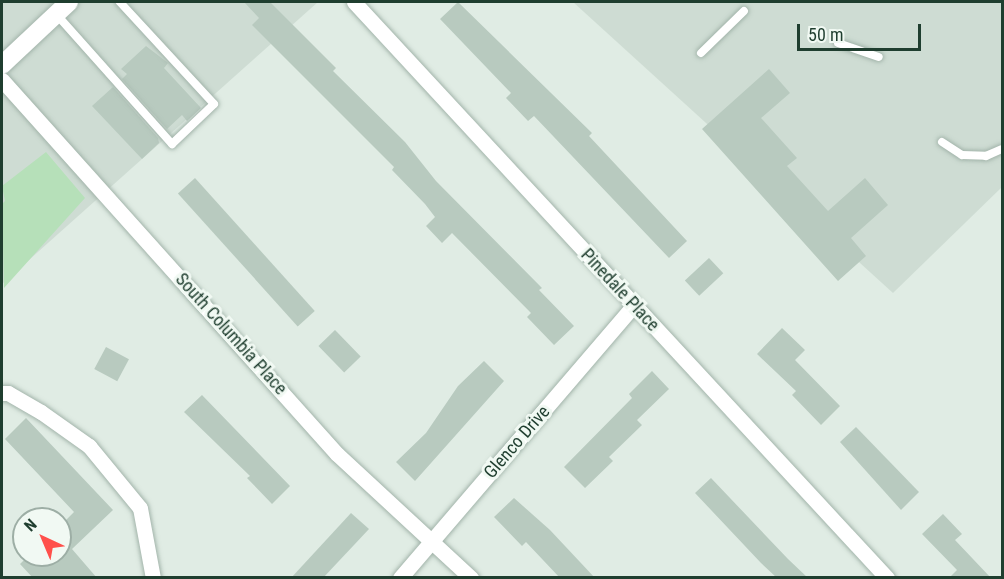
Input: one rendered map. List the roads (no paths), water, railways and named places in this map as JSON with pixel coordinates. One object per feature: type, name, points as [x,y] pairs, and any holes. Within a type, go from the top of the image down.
[{"type":"main road","points":[[2,65],[62,8]]},
{"type":"street","name":"Pinedale Place","points":[[354,2],[887,578]]},
{"type":"street","name":"South Columbia Place","points":[[2,80],[337,454],[471,578]]},
{"type":"street","name":"Glenco Drive","points":[[400,578],[634,305]]},
{"type":"street","points":[[2,393],[41,412],[89,447],[140,508],[153,578]]},
{"type":"lane","points":[[62,8],[172,144],[214,104],[120,2]]},
{"type":"lane","points":[[701,53],[744,11]]},
{"type":"lane","points":[[838,43],[879,57]]},
{"type":"lane","points":[[942,142],[962,154],[986,156],[1002,150]]}]
